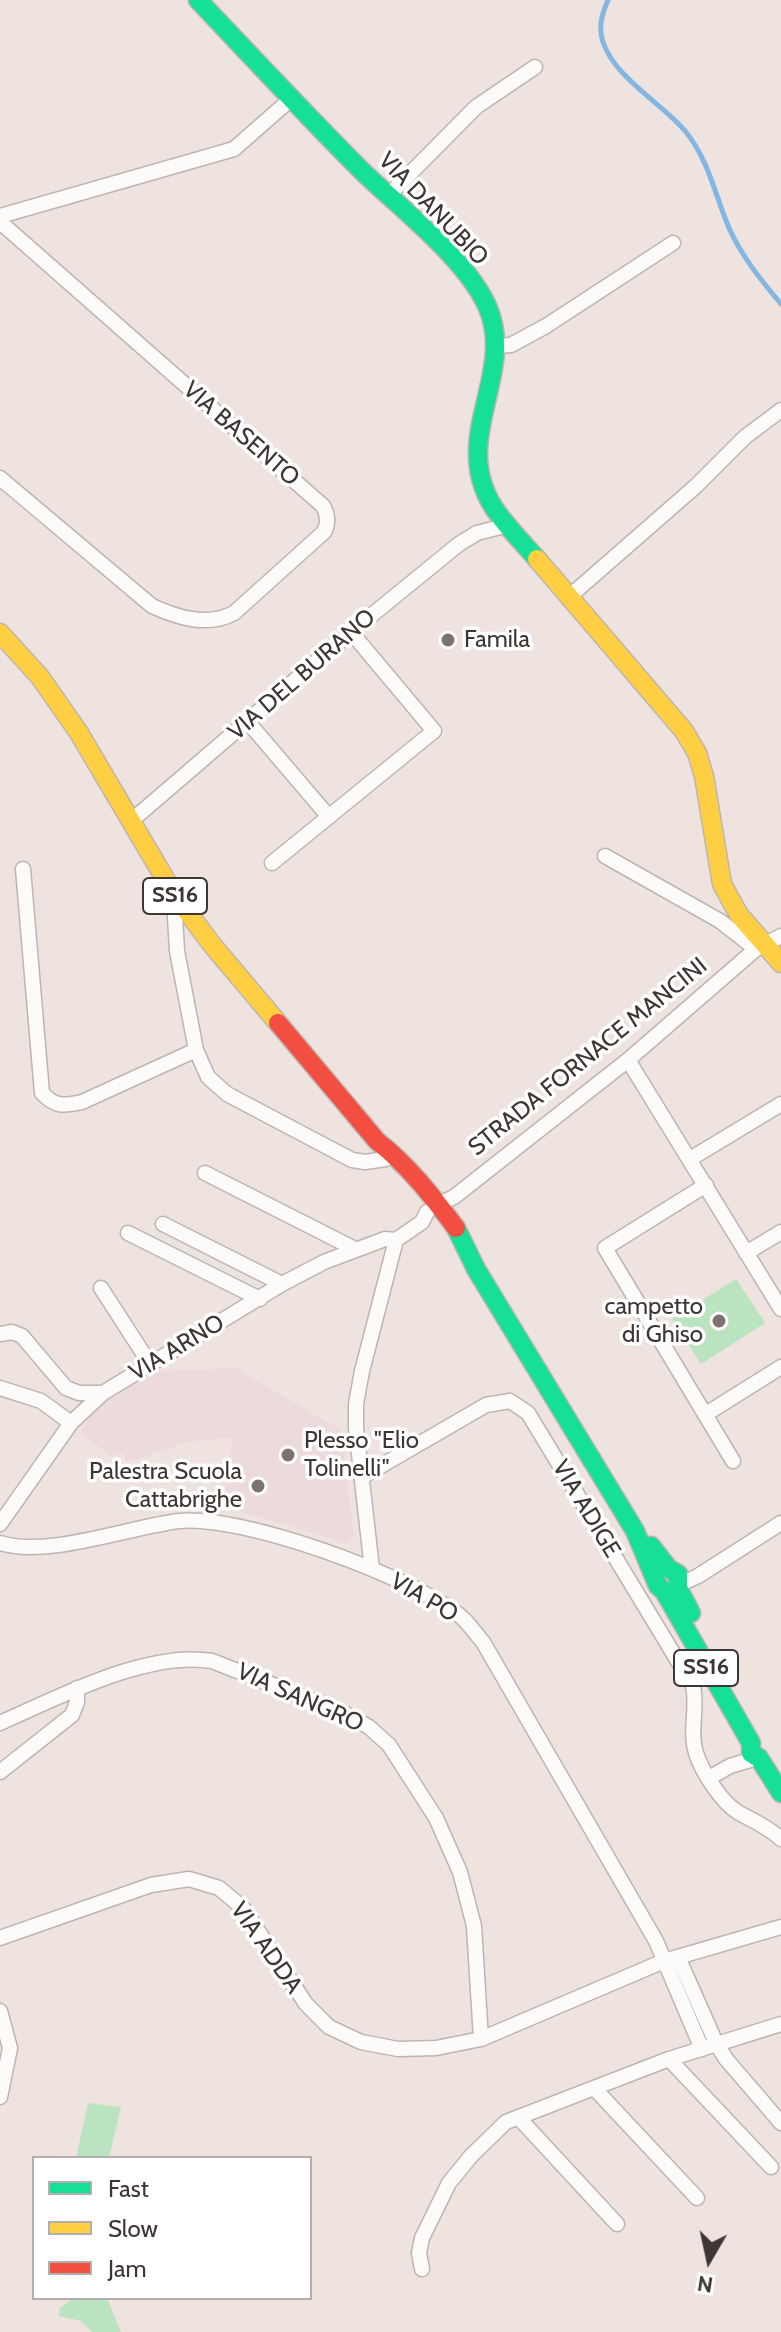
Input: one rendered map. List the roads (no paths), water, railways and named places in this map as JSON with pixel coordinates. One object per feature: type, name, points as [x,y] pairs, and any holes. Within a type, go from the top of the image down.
[{"type":"main road","name":"VIA DANUBIO","points":[[198,0],[467,275],[488,309],[496,346],[492,383],[477,450],[482,481],[494,508],[684,731],[697,753],[704,776],[722,884],[739,915],[768,944]]},
{"type":"main road","name":"SS16","points":[[0,633],[40,677],[70,720],[174,894],[213,946],[377,1141],[394,1154],[430,1206]]},
{"type":"main road","points":[[768,944],[781,963]]},
{"type":"main road","name":"SS16","points":[[377,1141],[386,1159],[430,1206],[456,1228],[476,1269],[635,1531],[670,1581],[781,1793]]},
{"type":"main road","name":"SS16","points":[[759,1749],[781,1764]]},
{"type":"street","points":[[388,196],[476,107],[535,67]]},
{"type":"street","points":[[0,219],[234,149],[292,98]]},
{"type":"street","name":"VIA BASENTO","points":[[0,219],[325,510],[328,519],[324,532],[234,613],[208,621],[174,616],[152,606],[0,478]]},
{"type":"street","points":[[496,346],[511,345],[546,326],[673,243]]},
{"type":"street","points":[[570,596],[696,486],[745,437],[781,410]]},
{"type":"street","points":[[477,533],[494,508]]},
{"type":"street","points":[[477,533],[508,525]]},
{"type":"street","name":"VIA DEL BURANO","points":[[130,822],[351,632],[459,544],[477,533]]},
{"type":"street","points":[[272,863],[434,731],[351,632]]},
{"type":"street","points":[[248,722],[329,817]]},
{"type":"street","points":[[605,856],[720,921],[768,944]]},
{"type":"street","points":[[23,869],[42,1093],[51,1102],[64,1106],[82,1102],[196,1050]]},
{"type":"street","points":[[174,894],[177,951],[196,1050],[208,1077],[227,1094],[352,1160],[386,1159]]},
{"type":"street","name":"STRADA FORNACE MANCINI","points":[[430,1206],[454,1197],[628,1060],[768,944]]},
{"type":"street","points":[[628,1060],[781,1309]]},
{"type":"street","points":[[690,1159],[781,1104]]},
{"type":"street","points":[[205,1173],[355,1249]]},
{"type":"street","points":[[706,1185],[605,1248],[733,1461]]},
{"type":"street","points":[[372,1569],[356,1404],[362,1371],[399,1237],[413,1216],[430,1206]]},
{"type":"street","points":[[163,1224],[282,1284]]},
{"type":"street","points":[[746,1253],[781,1232]]},
{"type":"street","points":[[128,1233],[260,1299]]},
{"type":"street","name":"VIA ARNO","points":[[0,1524],[71,1423],[103,1393],[282,1284],[355,1249],[399,1237]]},
{"type":"street","points":[[101,1288],[150,1364]]},
{"type":"street","points":[[0,1334],[12,1332],[22,1336],[66,1388],[79,1393],[103,1393]]},
{"type":"street","points":[[706,1414],[781,1367]]},
{"type":"street","points":[[0,1388],[41,1401],[71,1423]]},
{"type":"street","name":"VIA ADIGE","points":[[362,1477],[486,1405],[510,1401],[528,1413],[693,1686],[697,1701],[696,1754],[709,1778],[724,1801],[737,1812],[770,1828],[781,1839]]},
{"type":"street","name":"VIA PO","points":[[0,1543],[31,1549],[182,1520],[255,1528],[372,1569],[431,1597],[460,1615],[483,1642],[656,1941],[671,1959],[709,2046],[726,2059],[781,2123]]},
{"type":"street","points":[[670,1581],[698,1576],[781,1523]]},
{"type":"street","name":"VIA SANGRO","points":[[0,1723],[77,1688],[162,1661],[191,1657],[212,1661],[342,1712],[379,1736],[389,1745],[436,1818],[460,1872],[474,1926],[481,2039]]},
{"type":"street","points":[[0,1772],[72,1715],[77,1702],[77,1688]]},
{"type":"street","points":[[709,1778],[759,1749]]},
{"type":"street","name":"VIA ADDA","points":[[0,1938],[151,1885],[189,1879],[219,1888],[243,1908],[306,2004],[329,2027],[361,2042],[398,2049],[436,2048],[481,2039],[671,1959],[781,1927]]},
{"type":"street","points":[[0,2011],[10,2048],[1,2092]]},
{"type":"street","points":[[422,2269],[419,2253],[422,2238],[449,2183],[506,2122],[669,2059],[781,2024]]},
{"type":"street","points":[[669,2059],[771,2167]]},
{"type":"street","points":[[594,2088],[697,2198]]},
{"type":"street","points":[[518,2117],[617,2224]]},
{"type":"waterway","points":[[608,0],[602,15],[601,31],[609,55],[617,67],[694,143],[734,239],[752,268],[781,304]]},
{"type":"place","name":"Famila","points":[[448,640]]},
{"type":"place","name":"campetto di Ghiso","points":[[719,1321]]},
{"type":"place","name":"Plesso \"Elio Tolinelli\"","points":[[288,1455]]},
{"type":"place","name":"Palestra Scuola Cattabrighe","points":[[258,1486]]}]
